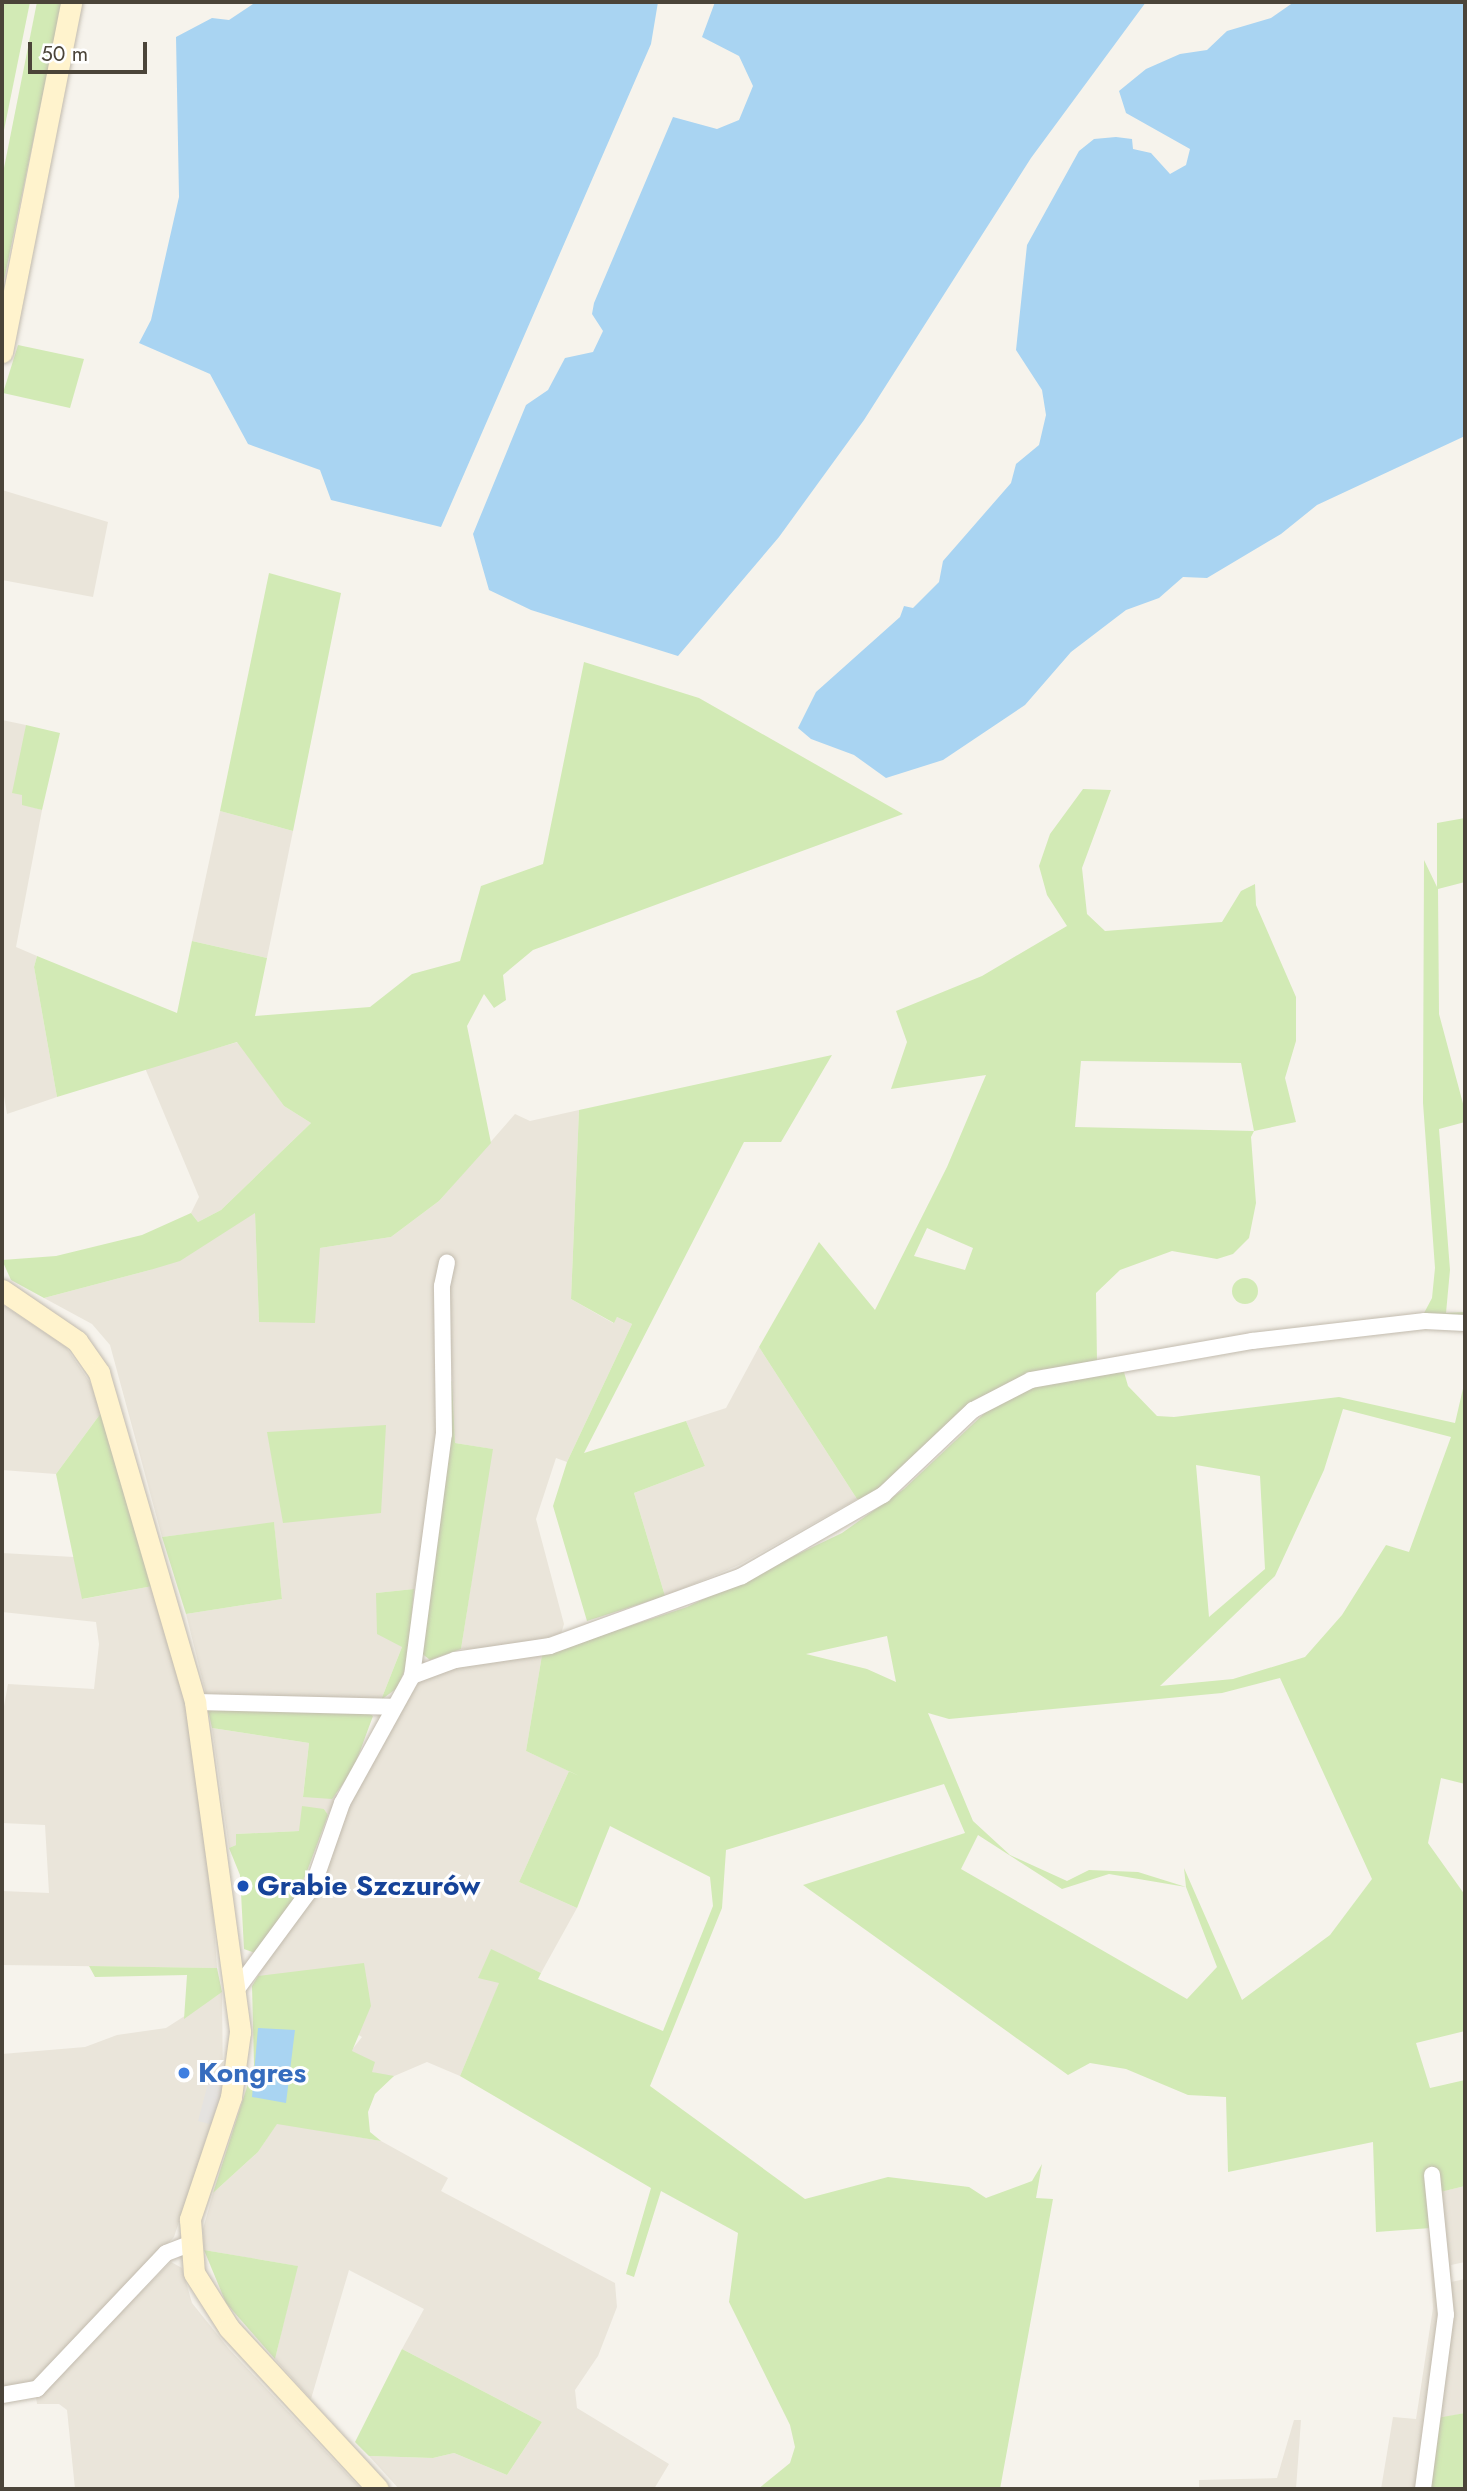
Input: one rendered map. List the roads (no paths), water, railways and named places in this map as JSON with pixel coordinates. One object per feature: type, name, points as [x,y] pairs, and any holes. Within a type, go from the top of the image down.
[{"type":"street","points":[[2,352],[71,2]]},
{"type":"street","points":[[237,1989],[313,1886],[342,1803],[412,1676],[444,1434],[442,1286],[447,1263]]},
{"type":"street","points":[[2,1290],[77,1340],[99,1373],[195,1702],[237,1989],[237,2074],[194,2199],[189,2245],[197,2282],[212,2307],[378,2489]]},
{"type":"street","points":[[412,1676],[455,1660],[550,1646],[742,1576],[883,1495],[973,1410],[1031,1380],[1252,1342],[1425,1321],[1465,1323]]},
{"type":"street","points":[[195,1702],[393,1707]]},
{"type":"street","points":[[1423,2489],[1446,2315],[1432,2175]]},
{"type":"street","points":[[2,2395],[37,2389],[166,2253],[189,2245]]},
{"type":"water","points":[[256,2],[658,2],[651,44],[441,527],[331,500],[320,470],[248,444],[210,374],[139,343],[151,320],[179,197],[176,37],[212,18],[229,20]]},
{"type":"water","points":[[715,2],[1146,2],[1031,158],[864,420],[779,537],[678,656],[531,610],[489,590],[473,534],[526,405],[548,390],[565,358],[593,352],[603,331],[592,314],[594,303],[673,117],[717,129],[739,120],[753,86],[739,56],[702,37]]},
{"type":"water","points":[[1294,2],[1465,2],[1465,436],[1317,505],[1281,534],[1207,578],[1183,577],[1159,598],[1126,610],[1071,652],[1025,705],[943,760],[886,778],[854,755],[811,739],[798,728],[816,692],[900,617],[904,606],[913,608],[939,582],[943,561],[1011,483],[1016,464],[1039,445],[1046,415],[1042,390],[1016,350],[1027,245],[1079,151],[1094,139],[1132,139],[1133,149],[1151,153],[1170,174],[1186,165],[1190,149],[1126,113],[1119,91],[1146,69],[1180,54],[1207,50],[1227,31],[1271,18]]},
{"type":"water","points":[[258,2028],[295,2030],[286,2103],[252,2097]]},
{"type":"place","name":"Grabie Szczurów","points":[[243,1886]]},
{"type":"place","name":"Kongres","points":[[184,2073]]}]
